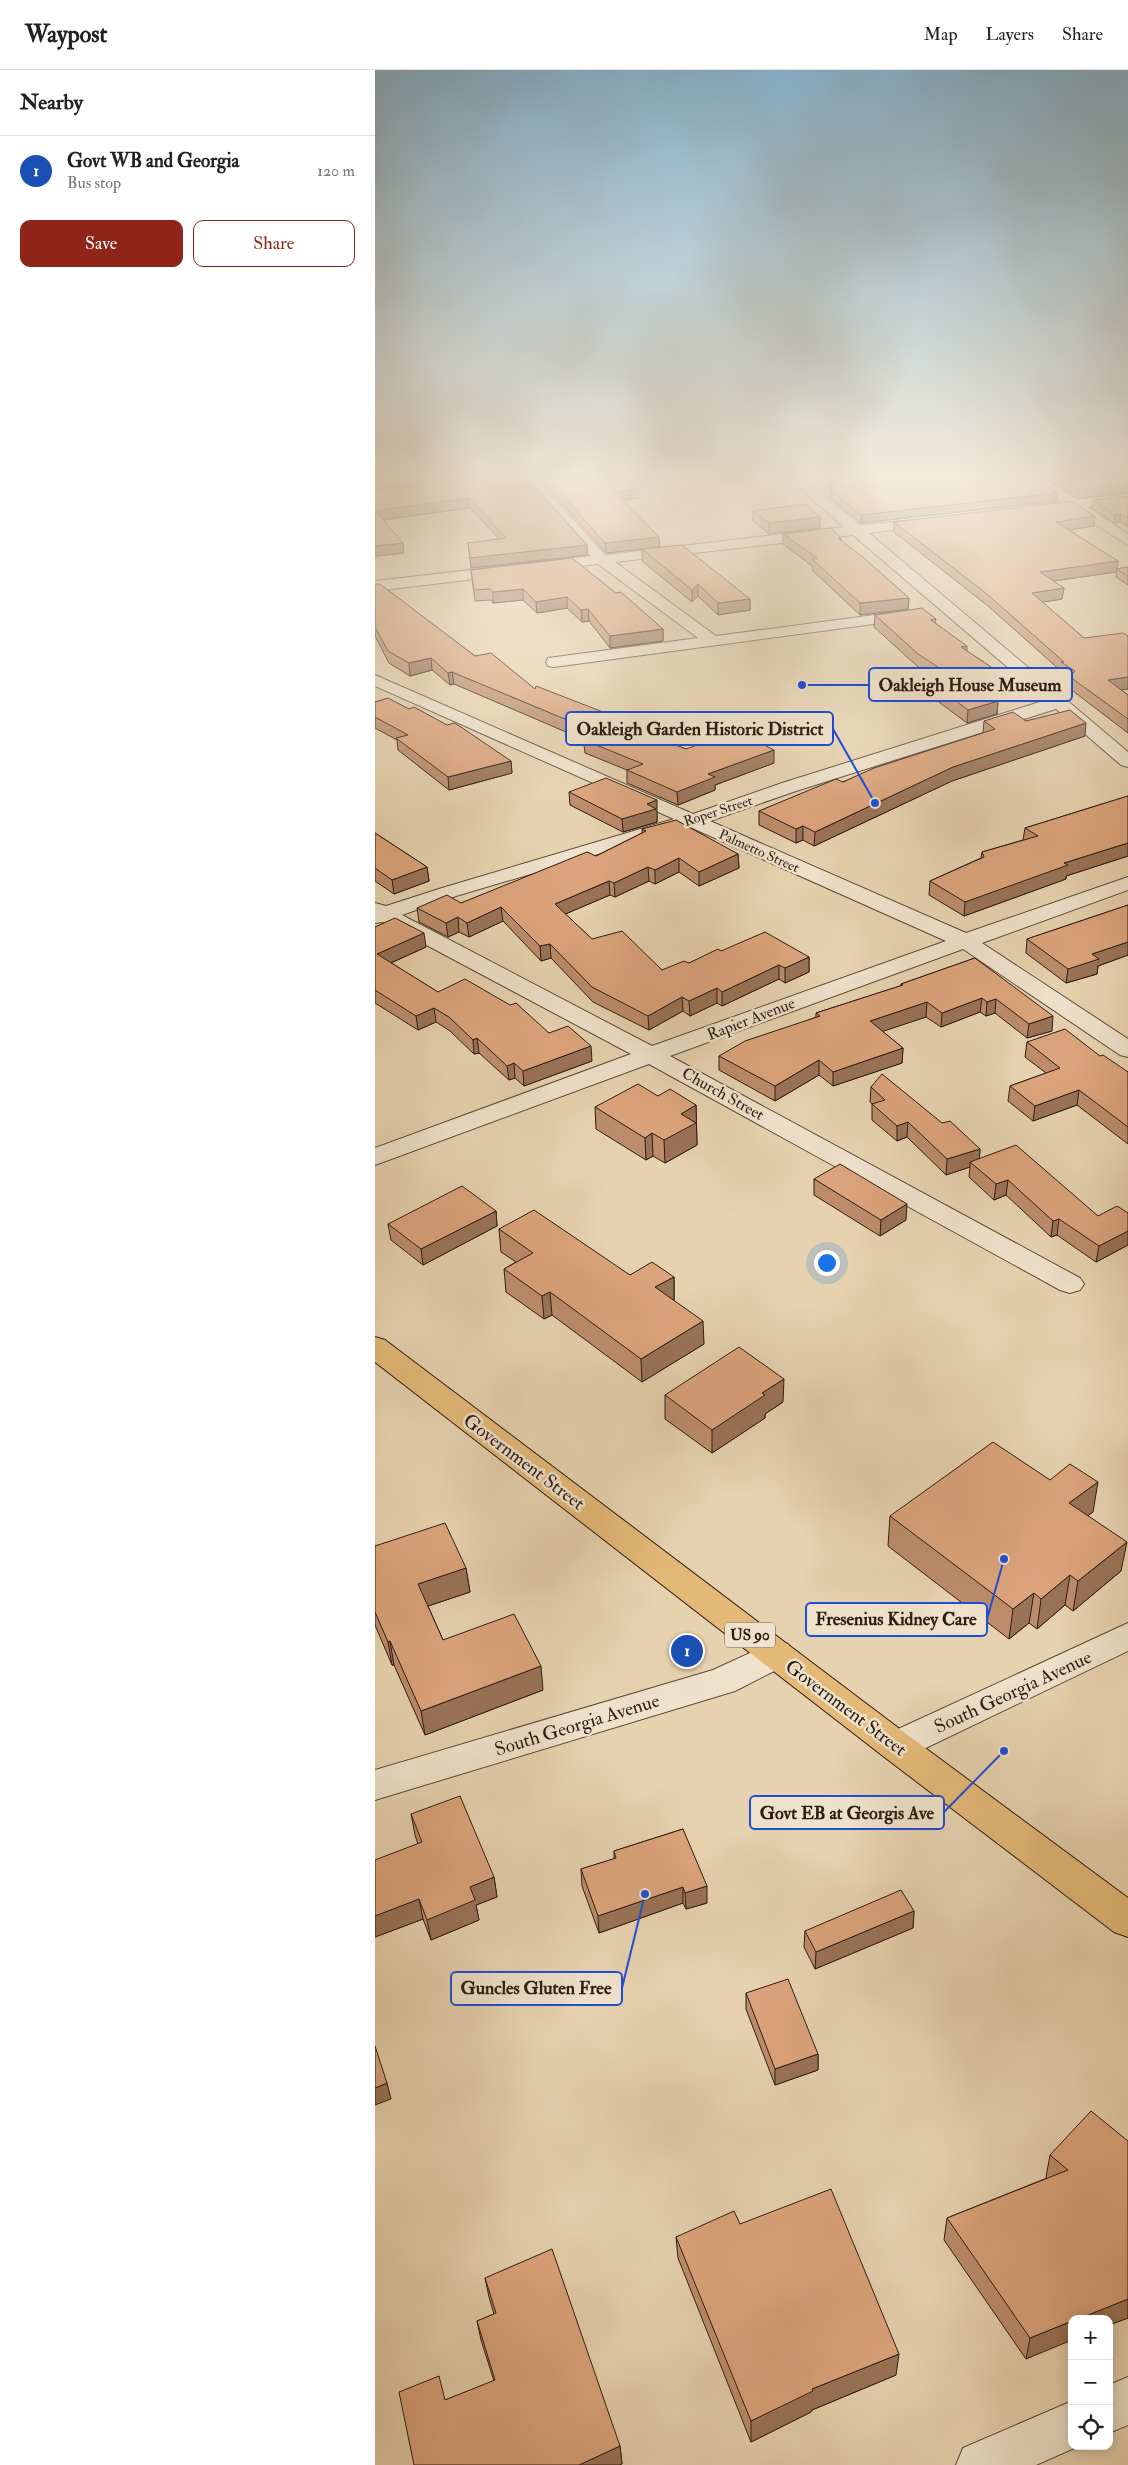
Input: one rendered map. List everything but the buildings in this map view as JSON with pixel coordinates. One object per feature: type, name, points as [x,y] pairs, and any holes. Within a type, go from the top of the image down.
[{"type":"main road","name":"Government Street","points":[[375,1347],[775,1654],[1128,1920]]},
{"type":"street","points":[[638,587],[712,641]]},
{"type":"street","points":[[925,587],[1128,761]]},
{"type":"street","points":[[554,662],[952,610]]},
{"type":"street","name":"Palmetto Street","points":[[375,680],[965,941],[1128,1050]]},
{"type":"street","name":"Roper Street","points":[[378,913],[691,820],[789,787],[1059,702]]},
{"type":"street","name":"Rapier Avenue","points":[[375,1157],[653,1056],[778,1008],[1128,883]]},
{"type":"street","name":"Church Street","points":[[378,913],[653,1056],[1070,1284]]},
{"type":"street","name":"South Georgia Avenue","points":[[897,1746],[1128,1636]]},
{"type":"street","name":"South Georgia Avenue","points":[[375,1785],[723,1681],[775,1654]]},
{"type":"street","points":[[1113,2407],[1128,2401]]},
{"type":"street","points":[[980,2465],[1068,2427]]},
{"type":"place","name":"Oakleigh House Museum","points":[[802,685]]},
{"type":"place","name":"Oakleigh Garden Historic District","points":[[875,803]]},
{"type":"place","name":"Fresenius Kidney Care","points":[[1004,1559]]},
{"type":"place","name":"Govt WB and Georgia","points":[[687,1651]]},
{"type":"place","name":"Govt EB at Georgis Ave","points":[[1004,1751]]},
{"type":"place","name":"Guncles Gluten Free","points":[[645,1894]]}]
